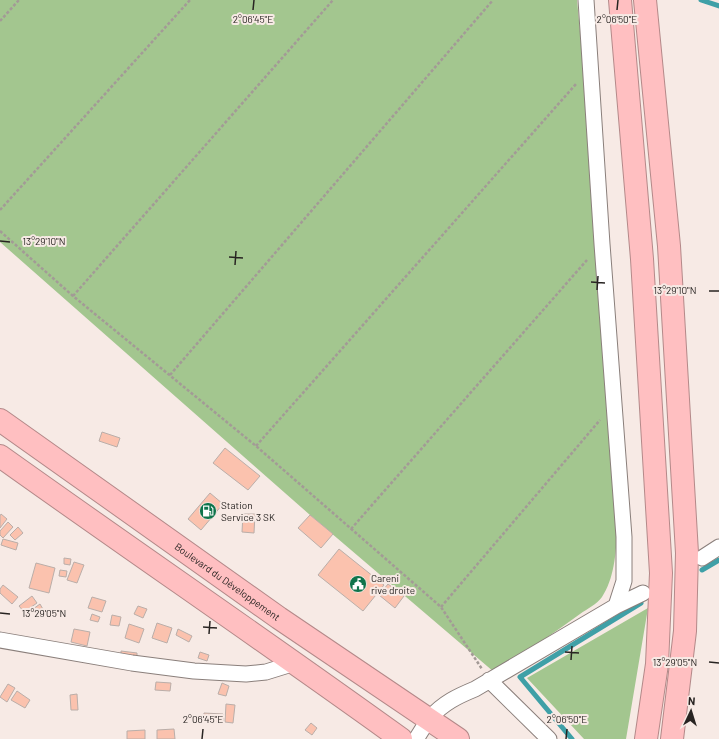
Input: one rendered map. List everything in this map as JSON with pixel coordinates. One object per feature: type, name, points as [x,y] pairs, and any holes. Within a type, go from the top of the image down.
[{"type":"highway","points":[[620,0],[642,259],[661,574],[657,664],[646,739]]},
{"type":"highway","points":[[645,1],[669,246],[687,553],[685,631],[672,739]]},
{"type":"highway","name":"Boulevard du Développement","points":[[0,420],[362,675],[458,739]]},
{"type":"highway","points":[[0,456],[208,604],[296,663],[401,739]]},
{"type":"highway","points":[[133,551],[151,526]]},
{"type":"highway","points":[[208,604],[226,580]]},
{"type":"street","points":[[586,0],[602,244],[624,537],[624,581],[616,606]]},
{"type":"street","points":[[702,558],[719,547]]},
{"type":"street","points":[[416,739],[429,719],[453,698],[475,689],[616,606],[644,593]]},
{"type":"street","points":[[0,640],[132,663],[194,671],[246,674],[266,672],[296,663]]},
{"type":"street","points":[[489,680],[550,739]]},
{"type":"path","points":[[0,21],[19,0]]},
{"type":"path","points":[[0,210],[190,0]]},
{"type":"path","points":[[73,296],[333,0]]},
{"type":"path","points":[[170,375],[493,0]]},
{"type":"path","points":[[256,446],[590,68]]},
{"type":"path","points":[[0,231],[73,296],[256,446],[441,607],[489,680]]},
{"type":"path","points":[[352,529],[602,244]]},
{"type":"path","points":[[441,607],[614,403]]},
{"type":"green space","points":[[0,0],[577,0],[586,94],[617,532],[612,574],[606,590],[600,600],[548,637],[494,672],[310,515],[0,242]]},
{"type":"green space","points":[[648,608],[626,739],[584,739],[527,678]]},
{"type":"building","points":[[102,432],[120,438],[117,447],[99,441]]},
{"type":"building","points":[[225,448],[260,476],[248,490],[213,463]]},
{"type":"building","points":[[210,493],[223,504],[201,530],[188,519]]},
{"type":"building","points":[[1,514],[7,519],[0,528],[0,516]]},
{"type":"building","points":[[243,514],[255,514],[254,533],[242,532]]},
{"type":"building","points":[[310,515],[333,534],[321,548],[298,528]]},
{"type":"building","points":[[8,522],[13,527],[3,538],[0,535],[0,531]]},
{"type":"building","points":[[18,527],[23,533],[15,540],[10,535]]},
{"type":"building","points":[[3,539],[18,543],[16,550],[1,545]]},
{"type":"building","points":[[339,549],[384,585],[363,611],[318,575]]},
{"type":"building","points":[[64,558],[71,559],[70,565],[64,564]]},
{"type":"building","points":[[74,562],[84,565],[77,583],[67,580]]},
{"type":"building","points":[[36,563],[55,568],[49,593],[29,588]]},
{"type":"building","points":[[60,570],[67,571],[66,577],[59,576]]},
{"type":"building","points":[[388,584],[404,596],[395,608],[379,595]]},
{"type":"building","points":[[3,585],[18,597],[12,604],[0,593],[0,589]]},
{"type":"building","points":[[32,596],[37,603],[24,612],[19,606]]},
{"type":"building","points":[[92,597],[106,601],[102,612],[88,608]]},
{"type":"building","points":[[40,604],[44,611],[38,615],[33,609]]},
{"type":"building","points":[[138,606],[147,609],[143,618],[134,614]]},
{"type":"building","points":[[92,614],[100,617],[98,622],[90,620]]},
{"type":"building","points":[[112,615],[121,617],[119,626],[110,625]]},
{"type":"building","points":[[157,623],[172,628],[167,643],[152,638]]},
{"type":"building","points":[[129,624],[144,629],[139,643],[125,638]]},
{"type":"building","points":[[74,629],[90,632],[87,646],[71,642]]},
{"type":"building","points":[[178,629],[192,636],[189,642],[176,635]]},
{"type":"building","points":[[121,651],[137,653],[137,658],[121,656]]},
{"type":"building","points":[[200,652],[209,655],[207,661],[198,658]]},
{"type":"building","points":[[156,682],[171,683],[170,691],[155,690]]},
{"type":"building","points":[[222,683],[229,686],[226,696],[218,694]]},
{"type":"building","points":[[8,684],[15,688],[7,702],[0,697]]},
{"type":"building","points":[[17,691],[30,700],[25,708],[11,700]]},
{"type":"building","points":[[77,694],[78,710],[71,710],[70,695]]},
{"type":"building","points":[[226,704],[235,705],[233,723],[225,722]]},
{"type":"building","points":[[204,713],[223,714],[223,722],[203,721]]},
{"type":"building","points":[[311,723],[317,728],[312,735],[305,730]]},
{"type":"building","points":[[174,729],[175,739],[157,739],[157,730]]},
{"type":"building","points":[[145,730],[145,739],[127,739],[127,731]]},
{"type":"waterway","points":[[701,0],[719,6]]},
{"type":"waterway","points":[[702,570],[719,560]]},
{"type":"waterway","points":[[572,739],[520,677],[641,603]]},
{"type":"place","name":"Station Service 3 SK","points":[[208,511]]},
{"type":"place","name":"Careni rive droite","points":[[358,584]]}]
